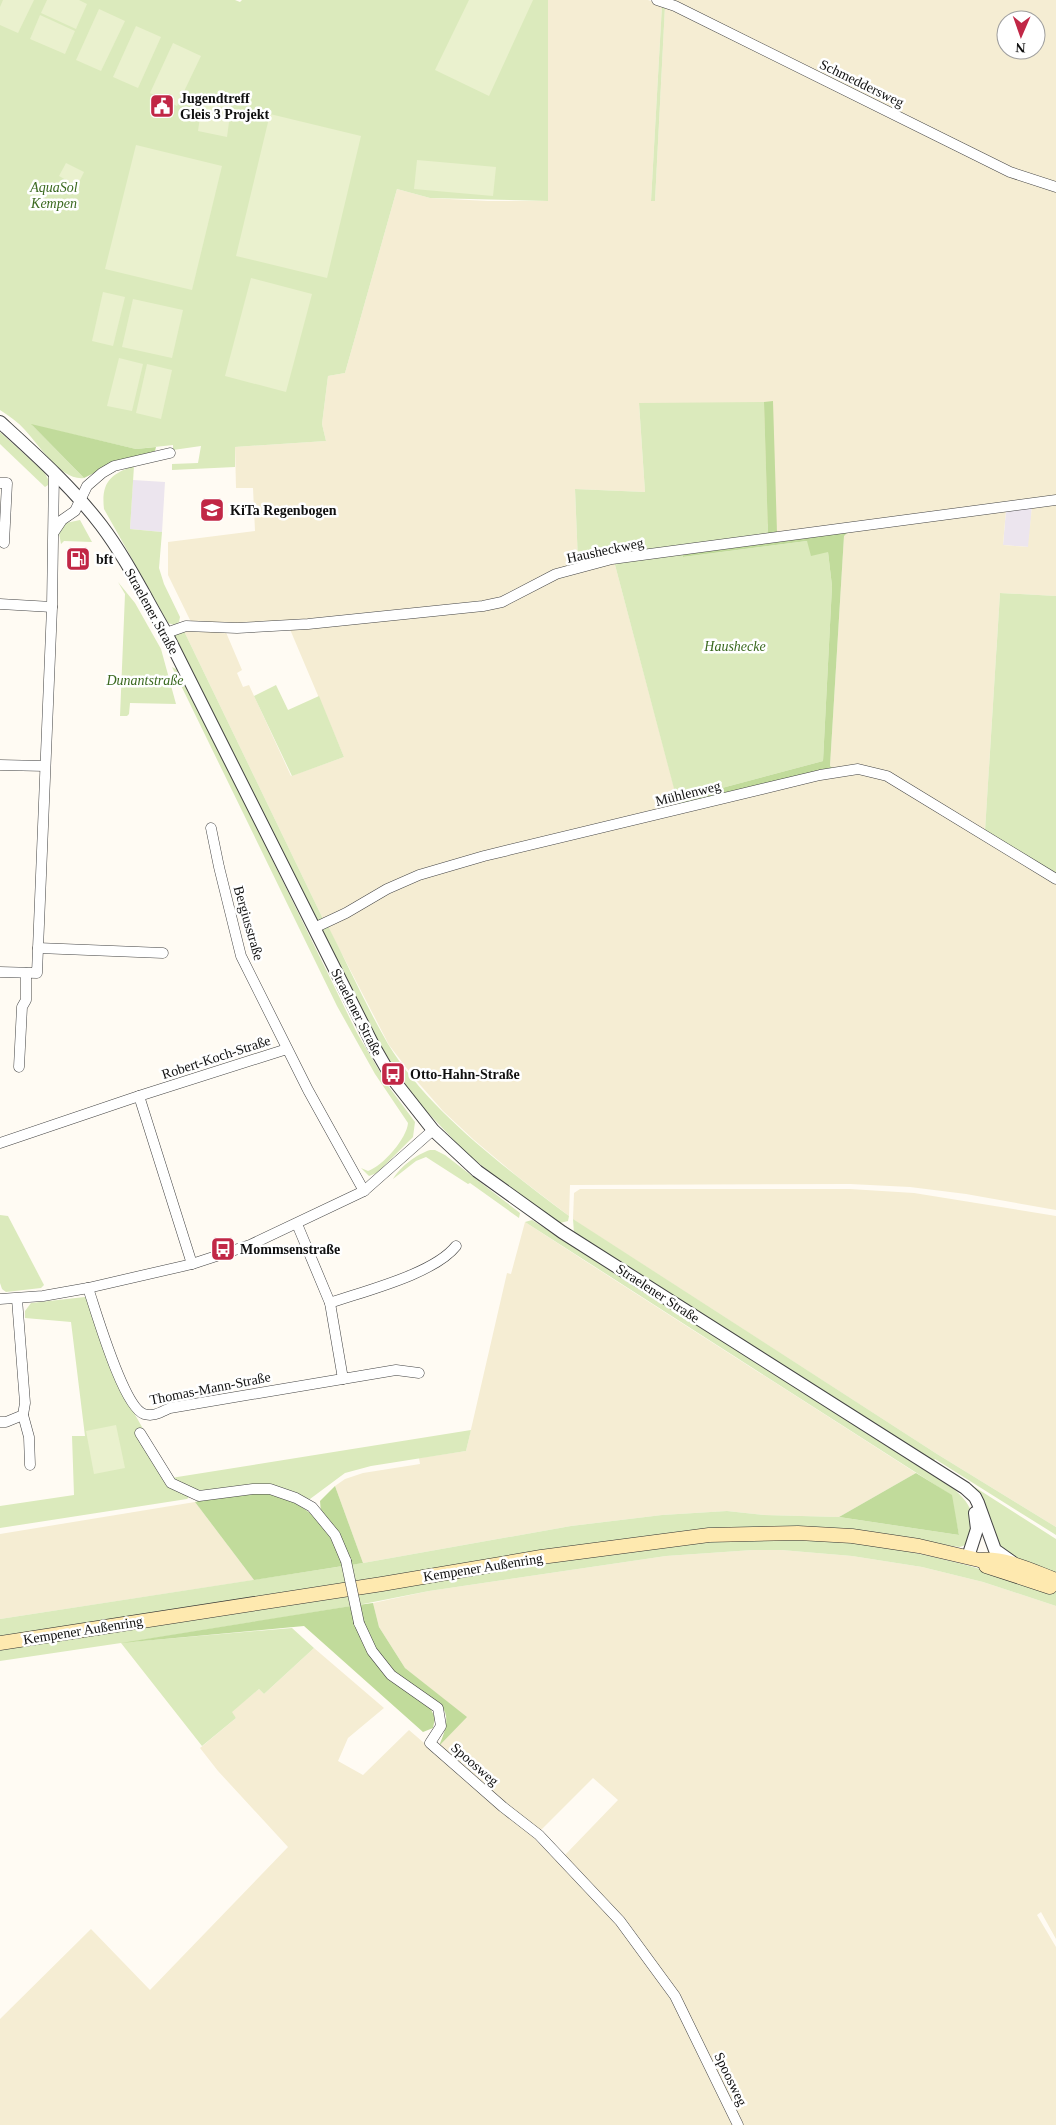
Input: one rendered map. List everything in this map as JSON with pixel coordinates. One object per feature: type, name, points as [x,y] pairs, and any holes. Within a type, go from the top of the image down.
[{"type":"main road","name":"Kempener Außenring","points":[[0,1643],[382,1584],[541,1557],[710,1535],[760,1532],[845,1536],[891,1541],[974,1559]]},
{"type":"main road","name":"Straelener Straße","points":[[974,1559],[990,1559],[1022,1567],[1056,1580]]},
{"type":"main road","points":[[974,1559],[989,1568],[1056,1590]]},
{"type":"street","name":"Schmeddersweg","points":[[657,0],[675,6],[1010,172],[1056,187]]},
{"type":"street","name":"Straelener Straße","points":[[0,422],[80,500],[109,536],[166,633],[314,928],[392,1078],[433,1130],[477,1171],[547,1222],[921,1462],[951,1478],[975,1497],[981,1509],[988,1536],[997,1554],[1022,1567]]},
{"type":"street","points":[[54,533],[62,520],[75,512],[87,486],[114,466],[170,453]]},
{"type":"street","points":[[19,1067],[22,1008],[26,1000],[38,948],[52,607],[54,473]]},
{"type":"street","points":[[0,483],[7,483],[4,542]]},
{"type":"street","name":"Hausheckweg","points":[[166,633],[186,626],[237,628],[308,624],[482,606],[502,602],[556,574],[612,559],[1056,500]]},
{"type":"street","points":[[0,604],[52,607]]},
{"type":"street","points":[[0,765],[44,766]]},
{"type":"street","name":"Mühlenweg","points":[[314,928],[346,913],[387,889],[419,875],[484,856],[820,775],[858,769],[887,776],[1056,879]]},
{"type":"street","name":"Bergiusstraße","points":[[211,828],[241,956],[288,1049]]},
{"type":"street","points":[[38,948],[163,953]]},
{"type":"street","points":[[0,972],[32,973]]},
{"type":"street","name":"Robert-Koch-Straße","points":[[0,1143],[139,1096],[288,1049],[308,1090],[364,1191]]},
{"type":"street","points":[[139,1096],[192,1264]]},
{"type":"street","points":[[0,1299],[17,1299],[88,1288],[192,1264],[250,1245],[364,1191],[433,1130]]},
{"type":"street","points":[[297,1224],[330,1303],[343,1378]]},
{"type":"street","points":[[330,1303],[397,1280],[438,1262],[456,1246]]},
{"type":"street","name":"Thomas-Mann-Straße","points":[[88,1288],[124,1388],[134,1406],[142,1414],[153,1416],[170,1408],[396,1370],[419,1373]]},
{"type":"street","points":[[17,1299],[25,1403],[23,1415],[29,1437],[30,1466]]},
{"type":"street","points":[[0,1422],[6,1422],[23,1415]]},
{"type":"street","name":"Spoosweg","points":[[140,1433],[170,1483],[199,1496],[253,1488],[270,1489],[296,1498],[312,1507],[335,1535],[346,1561],[360,1623],[372,1651],[391,1675],[438,1708],[441,1726],[430,1743],[503,1807],[539,1834],[620,1921],[675,1996],[738,2125]]},
{"type":"street","name":"Straelener Straße","points":[[921,1462],[960,1492],[974,1510],[977,1529],[974,1559]]},
{"type":"street","points":[[974,1559],[988,1536]]},
{"type":"shaded area","points":[[548,0],[648,0],[662,5],[651,201],[655,201],[665,6],[1056,189],[1056,498],[777,533],[639,403],[645,492],[575,489],[578,562],[502,599],[255,624],[196,624],[190,620],[168,575],[168,542],[255,531],[253,488],[236,488],[235,447],[326,441],[322,424],[328,376],[345,373],[397,189],[430,198],[488,201],[547,201]]},
{"type":"shaded area","points":[[667,0],[1056,0],[1056,184],[1015,170]]},
{"type":"shaded area","points":[[133,480],[165,482],[162,532],[130,529]]},
{"type":"shaded area","points":[[1056,503],[1056,596],[1000,593],[985,831],[889,774],[835,770],[830,766],[844,536],[850,530],[1006,510],[1003,545],[1028,547],[1032,506]]},
{"type":"shaded area","points":[[1032,506],[1029,547],[1003,545],[1006,510]]},
{"type":"shaded area","points":[[614,561],[679,806],[418,873],[324,921],[183,629],[225,630],[242,670],[237,673],[243,687],[249,685],[291,776],[344,757],[289,627],[485,609],[555,578]]},
{"type":"shaded area","points":[[856,773],[880,777],[1056,883],[1056,1210],[966,1194],[910,1187],[850,1184],[570,1185],[569,1216],[474,1140],[443,1111],[415,1079],[389,1045],[327,925],[421,878],[485,858],[821,778]]},
{"type":"shaded area","points":[[580,1189],[850,1189],[914,1193],[1056,1216],[1056,1527],[937,1454],[577,1222],[573,1219],[574,1193]]},
{"type":"shaded area","points":[[525,1222],[916,1473],[839,1517],[764,1515],[727,1511],[662,1515],[571,1526],[363,1563],[335,1486],[345,1479],[363,1473],[420,1464],[419,1458],[466,1451],[507,1273],[511,1274]]},
{"type":"shaded area","points":[[195,1502],[254,1580],[0,1619],[0,1534]]},
{"type":"shaded area","points":[[781,1550],[852,1556],[922,1567],[983,1582],[1056,1606],[1056,1939],[1041,1912],[1037,1915],[1056,1947],[1056,2125],[743,2125],[680,1996],[627,1921],[564,1856],[618,1800],[593,1778],[540,1831],[505,1805],[439,1746],[466,1717],[405,1668],[379,1627],[373,1603],[429,1591],[666,1556]]},
{"type":"shaded area","points":[[314,1648],[384,1708],[348,1738],[338,1761],[363,1775],[409,1730],[531,1835],[613,1917],[673,2001],[733,2125],[0,2125],[0,2019],[91,1929],[150,1990],[288,1847],[218,1771],[200,1748],[236,1718],[231,1712],[259,1689],[264,1694]]},
{"type":"green space","name":"AquaSol Kempen","points":[[0,0],[235,0],[240,2],[242,0],[548,0],[548,201],[430,198],[397,189],[345,373],[328,376],[322,424],[326,441],[235,447],[235,467],[172,470],[172,464],[198,463],[201,446],[173,450],[173,445],[136,449],[32,425],[84,478],[75,477],[67,474],[51,461],[22,427],[0,410]]},
{"type":"green space","points":[[3,0],[34,0],[18,33],[0,25],[0,7]]},
{"type":"green space","points":[[47,0],[79,0],[87,4],[76,29],[41,13]]},
{"type":"green space","points":[[469,0],[533,0],[489,96],[435,70]]},
{"type":"green space","points":[[662,5],[665,6],[655,201],[651,201]]},
{"type":"green space","points":[[99,9],[125,21],[101,71],[76,60]]},
{"type":"green space","points":[[40,15],[75,31],[65,54],[30,39]]},
{"type":"green space","points":[[136,26],[161,37],[138,88],[113,77]]},
{"type":"green space","points":[[173,43],[201,56],[177,106],[150,93]]},
{"type":"green space","points":[[203,96],[232,100],[227,137],[198,131]]},
{"type":"green space","points":[[270,114],[361,136],[327,278],[236,256]]},
{"type":"green space","points":[[136,145],[222,166],[192,290],[105,269]]},
{"type":"green space","points":[[417,160],[496,167],[493,196],[414,189]]},
{"type":"green space","points":[[66,163],[84,172],[77,186],[59,176]]},
{"type":"green space","points":[[251,278],[312,294],[286,392],[225,376]]},
{"type":"green space","points":[[103,292],[125,297],[113,346],[92,341]]},
{"type":"green space","points":[[133,299],[183,310],[172,358],[122,347]]},
{"type":"green space","points":[[119,358],[143,364],[132,411],[107,406]]},
{"type":"green space","points":[[147,364],[172,370],[161,419],[136,413]]},
{"type":"green space","points":[[773,401],[777,533],[768,534],[764,402]]},
{"type":"green space","points":[[764,402],[768,534],[578,562],[575,489],[645,492],[639,403]]},
{"type":"green space","points":[[31,424],[136,449],[156,447],[155,451],[114,463],[84,478]]},
{"type":"green space","points":[[0,432],[44,472],[48,479],[48,485],[45,487],[0,444]]},
{"type":"green space","points":[[134,466],[130,529],[162,532],[159,568],[164,584],[180,617],[179,622],[174,625],[168,623],[104,509],[104,492],[109,481],[119,472]]},
{"type":"green space","points":[[80,520],[92,542],[64,541],[61,544],[59,533],[66,523]]},
{"type":"green space","points":[[850,530],[844,536],[830,766],[835,770],[679,806],[677,800],[823,761],[832,586],[828,552],[811,556],[807,541],[683,557],[681,552]]},
{"type":"green space","name":"Haushecke","points":[[807,541],[828,552],[832,586],[823,761],[677,800],[614,561],[681,552],[683,557]]},
{"type":"green space","name":"Dunantstraße","points":[[118,582],[135,603],[161,649],[176,704],[130,703],[129,714],[127,716],[120,716],[125,594]]},
{"type":"green space","points":[[1000,593],[1056,596],[1056,873],[985,831]]},
{"type":"green space","points":[[183,629],[324,921],[315,921],[174,636]]},
{"type":"green space","points":[[172,667],[180,671],[357,1033],[389,1087],[415,1122],[413,1137],[377,1173],[369,1176],[361,1168],[368,1171],[387,1158],[399,1143],[407,1129],[408,1123],[375,1074],[337,1006]]},
{"type":"green space","points":[[276,685],[288,710],[319,696],[344,757],[292,776],[254,696]]},
{"type":"green space","points":[[328,926],[380,1030],[405,1069],[447,1116],[495,1159],[569,1216],[568,1221],[560,1223],[510,1188],[466,1153],[415,1099],[390,1066],[321,935],[323,929]]},
{"type":"green space","points":[[430,1150],[435,1150],[445,1155],[520,1213],[519,1218],[470,1183],[468,1184],[426,1157],[416,1161],[393,1179],[409,1162]]},
{"type":"green space","points":[[0,1215],[8,1216],[44,1285],[41,1288],[6,1292],[2,1289],[0,1283]]},
{"type":"green space","points":[[573,1219],[937,1454],[1056,1527],[1056,1535],[935,1459],[934,1461],[1056,1539],[1056,1576],[1019,1561],[997,1547],[983,1505],[574,1233]]},
{"type":"green space","points":[[532,1220],[954,1489],[970,1508],[972,1520],[968,1544],[960,1547],[877,1534],[801,1527],[0,1638],[0,1619],[363,1563],[571,1526],[662,1515],[727,1511],[764,1515],[839,1517],[959,1535],[951,1495],[525,1222]]},
{"type":"green space","points":[[88,1298],[121,1390],[171,1478],[471,1430],[466,1451],[371,1466],[345,1473],[310,1499],[188,1488],[190,1496],[187,1499],[0,1528],[0,1506],[74,1495],[72,1436],[85,1436],[71,1322],[25,1318],[25,1311],[31,1303]]},
{"type":"green space","points":[[116,1425],[125,1468],[94,1474],[86,1431]]},
{"type":"green space","points":[[916,1473],[952,1495],[959,1535],[839,1517]]},
{"type":"green space","points":[[335,1486],[363,1563],[351,1565],[321,1513],[320,1501]]},
{"type":"green space","points":[[256,1492],[288,1500],[301,1506],[312,1515],[330,1537],[343,1566],[254,1580],[195,1502],[219,1496]]},
{"type":"green space","points":[[711,1540],[818,1540],[879,1546],[939,1558],[1056,1592],[1056,1606],[983,1582],[922,1567],[852,1556],[781,1550],[753,1550],[666,1556],[429,1591],[358,1605],[130,1642],[292,1628],[314,1648],[264,1694],[259,1689],[232,1712],[236,1718],[202,1746],[121,1643],[0,1661],[0,1648],[613,1552]]},
{"type":"green space","points":[[373,1603],[379,1627],[405,1668],[467,1717],[439,1746],[446,1725],[445,1712],[391,1669],[376,1651],[358,1605]]},
{"type":"green space","points":[[351,1606],[371,1656],[429,1705],[435,1718],[433,1728],[423,1732],[304,1626],[121,1643]]},
{"type":"place","name":"Jugendtreff Gleis 3 Projekt","points":[[162,106]]},
{"type":"place","name":"KiTa Regenbogen","points":[[212,510]]},
{"type":"place","name":"bft","points":[[78,559]]},
{"type":"place","name":"Otto-Hahn-Straße","points":[[393,1074]]},
{"type":"place","name":"Mommsenstraße","points":[[223,1249]]}]
